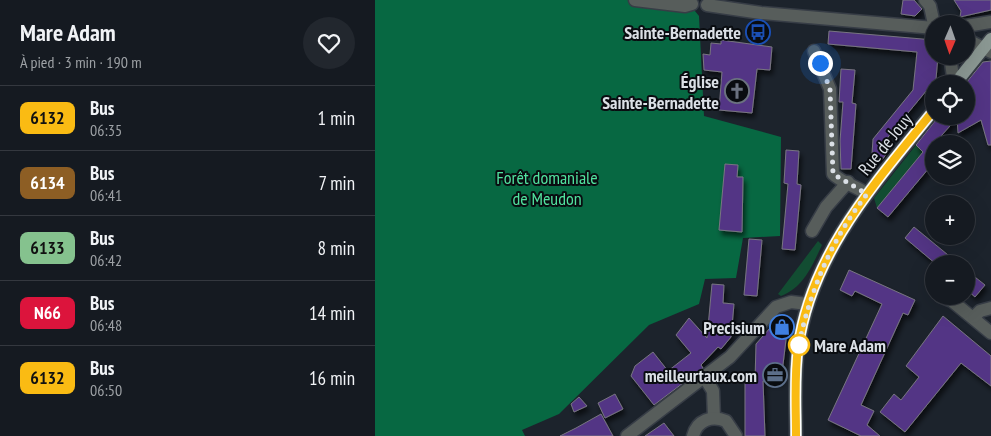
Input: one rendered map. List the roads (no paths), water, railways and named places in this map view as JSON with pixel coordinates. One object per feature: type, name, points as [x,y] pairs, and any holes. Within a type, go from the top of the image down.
[{"type":"main road","points":[[962,75],[989,46]]},
{"type":"main road","name":"Rue de Jouy","points":[[796,436],[798,348],[808,304],[834,244],[854,210],[925,121]]},
{"type":"street","points":[[635,0],[685,6],[691,2],[701,9],[708,2],[761,13],[925,27]]},
{"type":"street","points":[[925,0],[931,6],[932,15]]},
{"type":"street","points":[[975,25],[991,22]]},
{"type":"street","points":[[975,42],[989,46]]},
{"type":"street","points":[[814,51],[830,89],[833,174],[867,194]]},
{"type":"street","points":[[812,231],[826,207],[849,182]]},
{"type":"street","points":[[627,436],[730,357],[776,307],[791,302],[808,304]]},
{"type":"street","points":[[958,305],[991,333]]},
{"type":"street","points":[[974,317],[981,311],[991,308]]},
{"type":"street","points":[[705,378],[713,391],[713,418]]},
{"type":"street","points":[[693,436],[702,422],[713,418],[726,421],[731,425],[736,436]]},
{"type":"place","name":"Sainte-Bernadette","points":[[758,32]]},
{"type":"place","name":"Église Sainte-Bernadette","points":[[737,91]]},
{"type":"place","name":"Precisium","points":[[782,327]]},
{"type":"place","name":"Mare Adam","points":[[799,345]]},
{"type":"place","name":"meilleurtaux.com","points":[[775,375]]},
{"type":"park label","name":"Forêt domaniale de Meudon","points":[[547,187]]}]
